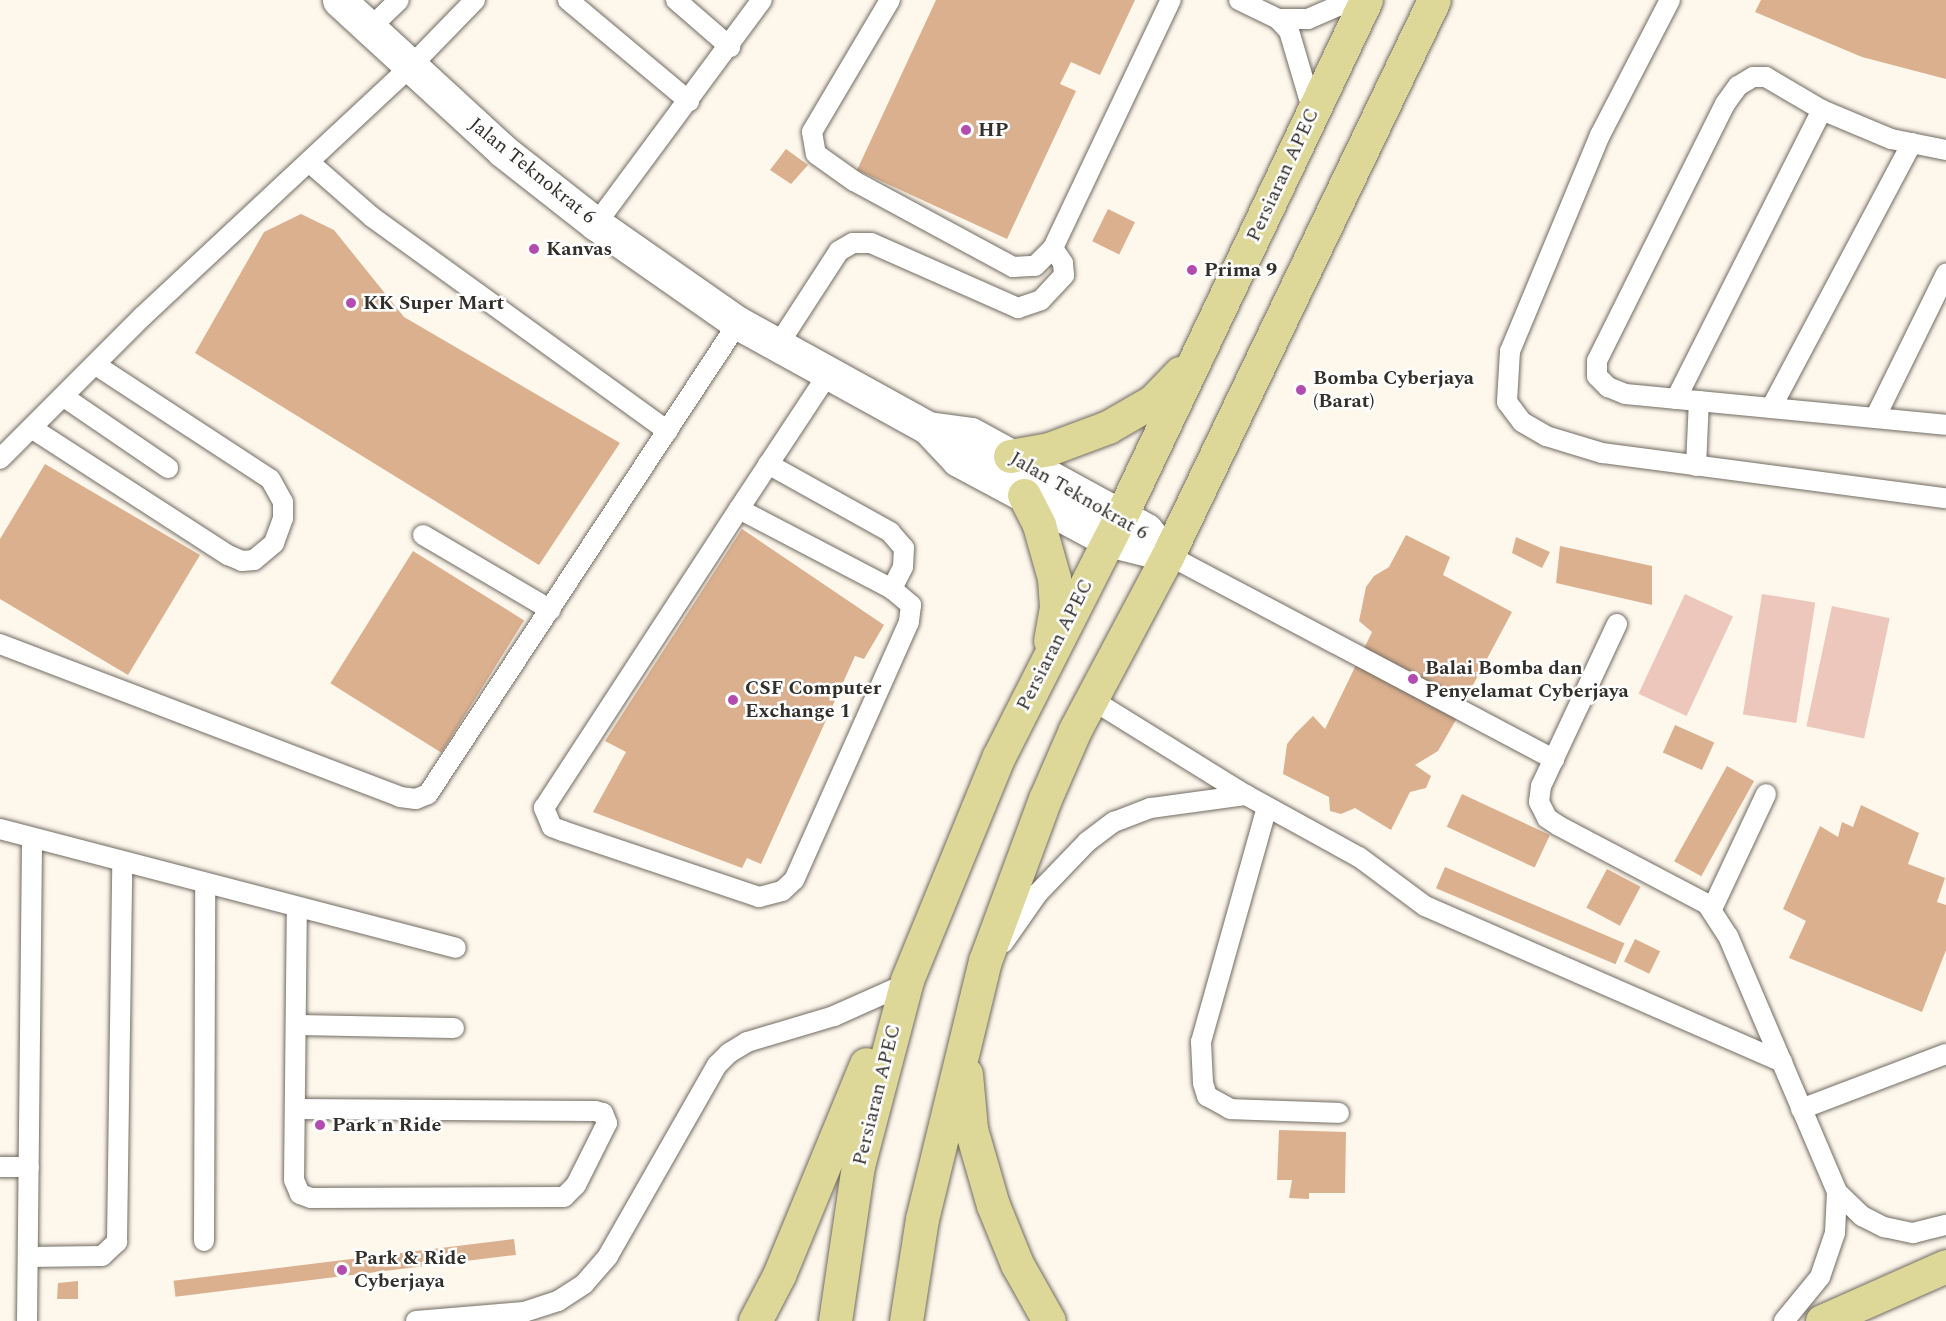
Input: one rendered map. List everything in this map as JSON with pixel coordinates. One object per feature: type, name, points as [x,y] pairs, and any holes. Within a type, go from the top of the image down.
[{"type":"main road","name":"Persiaran APEC","points":[[835,1321],[858,1166],[907,980],[999,756],[1045,669],[1114,528],[1366,0]]},
{"type":"main road","points":[[906,1321],[922,1219],[979,988],[1045,799],[1091,699],[1168,555],[1434,0]]},
{"type":"main road","points":[[1011,456],[1049,449],[1108,428],[1153,401],[1198,353]]},
{"type":"main road","points":[[1024,495],[1040,525],[1054,578],[1056,607],[1045,669]]},
{"type":"main road","points":[[755,1321],[779,1275],[897,988],[944,893]]},
{"type":"main road","points":[[964,1048],[971,1129],[993,1205],[1017,1264],[1049,1321]]},
{"type":"main road","points":[[1822,1321],[1946,1266]]},
{"type":"street","name":"Jalan Teknokrat 6","points":[[339,0],[503,151],[596,224],[738,323],[928,428],[958,460],[1024,495],[1114,528],[1168,555]]},
{"type":"street","name":"Jalan Teknokrat 6","points":[[928,428],[971,434],[1011,456],[1114,528]]},
{"type":"lane","points":[[370,28],[399,0]]},
{"type":"lane","points":[[0,459],[411,66],[475,0]]},
{"type":"lane","points":[[568,0],[689,101]]},
{"type":"lane","points":[[676,0],[730,46]]},
{"type":"lane","points":[[596,224],[762,0]]},
{"type":"lane","points":[[890,0],[812,132],[816,154],[854,181],[1013,267],[1035,266],[1053,248],[1171,0]]},
{"type":"lane","points":[[1239,0],[1278,19],[1289,31],[1313,112]]},
{"type":"lane","points":[[1278,19],[1308,19],[1352,0]]},
{"type":"lane","points":[[1670,0],[1600,135],[1510,351],[1507,402],[1522,422],[1567,444],[1637,461],[1696,466],[1946,498]]},
{"type":"lane","points":[[1946,150],[1891,139],[1822,110],[1766,76],[1753,76],[1738,86],[1720,114],[1597,361],[1597,376],[1608,387],[1625,394],[1946,425]]},
{"type":"lane","points":[[1676,399],[1822,110]]},
{"type":"lane","points":[[1771,408],[1912,143]]},
{"type":"lane","points":[[309,162],[372,217],[668,431]]},
{"type":"lane","points":[[778,345],[839,251],[853,243],[871,243],[1018,308],[1041,300],[1064,275],[1063,263],[1053,248]]},
{"type":"lane","points":[[1875,418],[1946,274]]},
{"type":"lane","points":[[0,644],[400,797],[416,799],[438,783],[738,323]]},
{"type":"lane","points":[[33,429],[228,555],[242,561],[254,560],[274,543],[283,518],[283,502],[270,479],[96,365]]},
{"type":"lane","points":[[739,509],[892,589],[911,605],[909,622],[794,880],[782,891],[759,897],[552,827],[544,808],[768,464],[828,374]]},
{"type":"lane","points":[[64,397],[168,468]]},
{"type":"lane","points":[[1696,466],[1699,401]]},
{"type":"lane","points":[[768,464],[890,532],[904,548],[903,567],[892,589]]},
{"type":"lane","points":[[423,535],[551,610]]},
{"type":"lane","points":[[1168,555],[1554,759]]},
{"type":"lane","points":[[1617,624],[1541,786],[1539,802],[1547,818],[1690,894],[1712,909],[1728,936],[1837,1192],[1862,1216],[1884,1227],[1913,1233],[1946,1225]]},
{"type":"lane","points":[[1091,699],[1246,795],[1359,858],[1425,906],[1782,1062]]},
{"type":"lane","points":[[1712,909],[1766,794]]},
{"type":"lane","points":[[979,988],[1038,892],[1087,842],[1114,822],[1151,808],[1246,795]]},
{"type":"lane","points":[[1267,807],[1201,1042],[1203,1083],[1207,1096],[1230,1109],[1340,1113]]},
{"type":"lane","points":[[0,829],[297,909],[456,948]]},
{"type":"lane","points":[[27,1321],[32,838]]},
{"type":"lane","points":[[28,1257],[102,1256],[117,1242],[122,862]]},
{"type":"lane","points":[[204,1241],[205,884]]},
{"type":"lane","points":[[295,1109],[595,1111],[603,1113],[606,1122],[576,1185],[564,1197],[311,1198],[300,1194],[294,1180],[297,909]]},
{"type":"lane","points":[[416,1321],[524,1312],[558,1301],[584,1284],[608,1256],[717,1065],[729,1053],[747,1042],[834,1016],[897,988]]},
{"type":"lane","points":[[296,1025],[454,1028]]},
{"type":"lane","points":[[1801,1109],[1946,1054]]},
{"type":"lane","points":[[0,1167],[29,1167]]},
{"type":"lane","points":[[1784,1321],[1820,1277],[1836,1233],[1837,1192]]},
{"type":"shaded area","points":[[1685,594],[1733,616],[1687,716],[1639,694]]},
{"type":"shaded area","points":[[1762,594],[1815,602],[1796,723],[1743,714]]},
{"type":"shaded area","points":[[1832,606],[1890,618],[1864,739],[1806,726]]},
{"type":"building","name":"HP","points":[[936,0],[1135,0],[1100,75],[1071,62],[1060,84],[1076,91],[1007,239],[857,170]]},
{"type":"building","points":[[1761,0],[1946,0],[1946,79],[1862,57],[1755,12]]},
{"type":"building","points":[[786,149],[808,165],[791,184],[770,170]]},
{"type":"building","points":[[1108,209],[1135,222],[1119,255],[1092,241]]},
{"type":"building","points":[[301,214],[334,230],[404,317],[620,443],[539,565],[195,353],[264,232]]},
{"type":"building","points":[[45,464],[200,555],[128,675],[0,599],[0,539]]},
{"type":"building","name":"CSF Computer Exchange 1","points":[[742,529],[884,625],[864,659],[855,656],[761,864],[747,858],[742,868],[593,812],[626,752],[605,741]]},
{"type":"building","name":"Balai Bomba dan Penyelamat Cyberjaya","points":[[1406,535],[1450,557],[1443,575],[1512,612],[1473,685],[1461,689],[1457,718],[1438,751],[1415,765],[1431,776],[1426,788],[1410,792],[1391,830],[1355,808],[1341,814],[1330,811],[1329,797],[1283,774],[1287,744],[1295,734],[1313,716],[1325,729],[1372,632],[1359,621],[1366,587],[1374,576],[1389,567]]},
{"type":"building","points":[[1516,537],[1550,552],[1542,568],[1512,553]]},
{"type":"building","points":[[1560,546],[1652,566],[1652,605],[1556,583]]},
{"type":"building","points":[[413,551],[524,620],[441,753],[330,683]]},
{"type":"building","points":[[1675,725],[1714,742],[1702,770],[1663,752]]},
{"type":"building","points":[[1727,766],[1754,781],[1701,876],[1674,861]]},
{"type":"building","points":[[1462,794],[1550,835],[1535,868],[1447,827]]},
{"type":"building","points":[[1861,805],[1919,833],[1908,864],[1945,878],[1937,902],[1946,905],[1946,950],[1922,1012],[1789,958],[1806,921],[1783,909],[1820,826],[1838,837],[1842,822],[1853,827]]},
{"type":"building","points":[[1445,867],[1624,943],[1616,964],[1436,888]]},
{"type":"building","points":[[1607,869],[1641,887],[1620,926],[1586,908]]},
{"type":"building","points":[[1635,939],[1660,951],[1649,974],[1624,961]]},
{"type":"building","points":[[1279,1130],[1346,1132],[1345,1193],[1309,1193],[1309,1199],[1289,1198],[1292,1180],[1277,1180]]},
{"type":"building","points":[[514,1239],[516,1255],[176,1297],[174,1281]]},
{"type":"building","points":[[78,1281],[78,1299],[57,1299],[58,1283]]},
{"type":"place","name":"HP","points":[[966,130]]},
{"type":"place","name":"Kanvas","points":[[534,249]]},
{"type":"place","name":"Prima 9","points":[[1192,270]]},
{"type":"place","name":"KK Super Mart","points":[[351,303]]},
{"type":"place","name":"Bomba Cyberjaya (Barat)","points":[[1301,390]]},
{"type":"place","name":"Balai Bomba dan Penyelamat Cyberjaya","points":[[1413,679]]},
{"type":"place","name":"CSF Computer Exchange 1","points":[[733,700]]},
{"type":"place","name":"Park n Ride","points":[[320,1125]]},
{"type":"place","name":"Park & Ride Cyberjaya","points":[[342,1270]]}]
